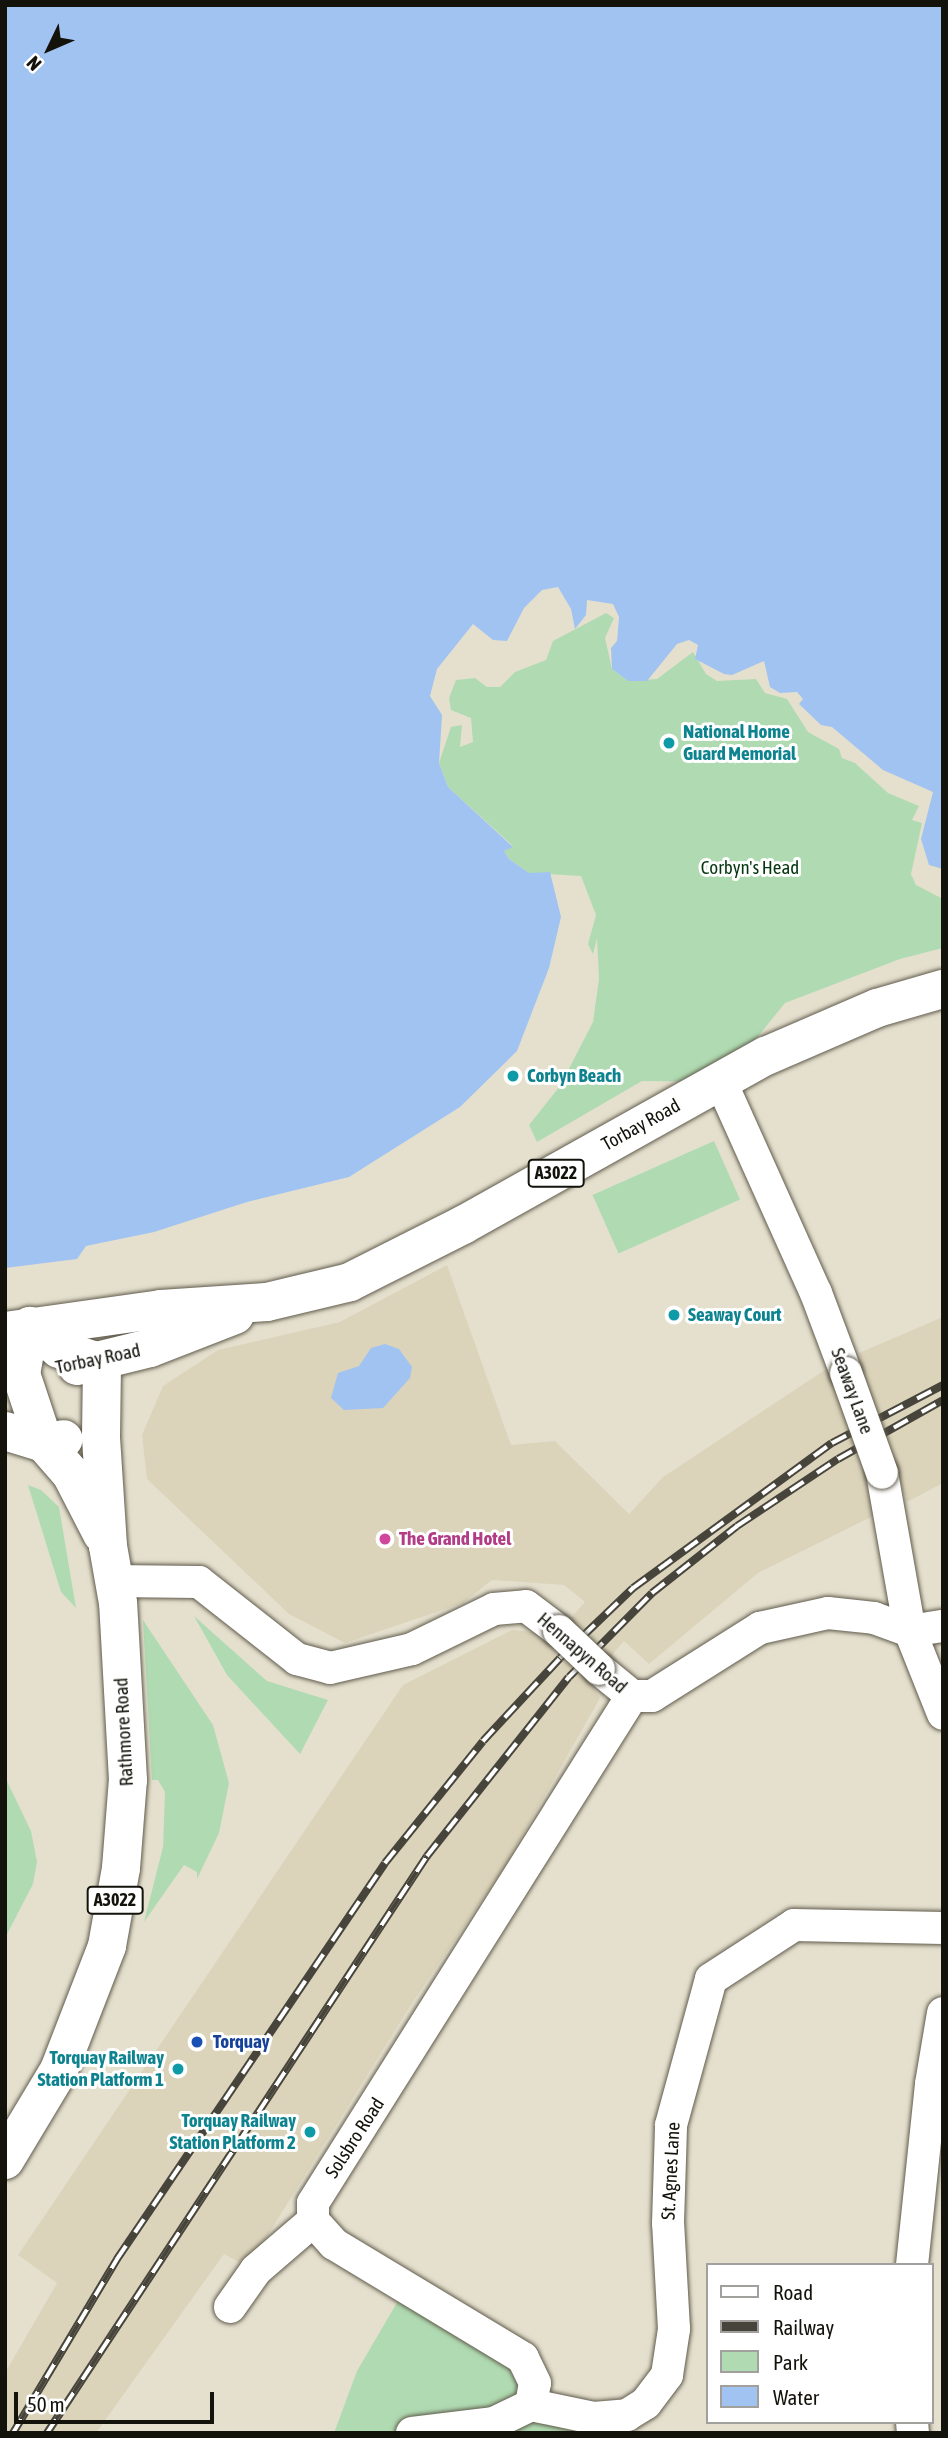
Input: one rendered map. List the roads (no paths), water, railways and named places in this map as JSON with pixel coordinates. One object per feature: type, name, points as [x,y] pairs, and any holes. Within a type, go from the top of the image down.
[{"type":"main road","name":"Torbay Road","points":[[13,1375],[102,1363],[267,1302],[359,1278],[820,1030],[943,989]]},
{"type":"main road","name":"Torbay Road","points":[[18,1328],[160,1309],[267,1302]]},
{"type":"main road","points":[[18,1328],[59,1349],[102,1363]]},
{"type":"main road","name":"A3022","points":[[18,1328],[13,1375],[44,1443],[71,1474],[113,1577]]},
{"type":"main road","name":"Rathmore Road","points":[[5,2160],[59,2070],[107,1946],[121,1868],[128,1780],[101,1437],[102,1363]]},
{"type":"main road","points":[[5,1431],[44,1443],[101,1437]]},
{"type":"street","name":"Seaway Lane","points":[[721,1082],[816,1293],[882,1473],[910,1631],[943,1714]]},
{"type":"street","name":"Hennapyn Road","points":[[113,1577],[199,1582],[297,1659],[330,1668],[412,1649],[494,1609],[526,1606],[559,1631],[632,1696],[652,1696],[761,1629],[828,1613],[874,1618],[910,1631],[943,1626]]},
{"type":"street","name":"Solsbro Road","points":[[313,2221],[313,2203],[632,1696]]},
{"type":"street","name":"St. Agnes Lane","points":[[531,2405],[594,2418],[627,2415],[646,2403],[667,2375],[674,2329],[668,2223],[671,2125],[711,1979],[794,1925],[943,1928]]},
{"type":"street","points":[[912,2263],[930,2084],[943,2013]]},
{"type":"street","points":[[230,2307],[256,2270],[313,2221],[334,2244],[380,2275],[523,2358],[535,2383],[531,2405],[494,2423],[412,2433]]},
{"type":"water","points":[[5,5],[943,5],[943,869],[929,865],[921,839],[933,792],[883,770],[832,727],[821,725],[799,704],[803,699],[797,692],[780,693],[770,687],[764,661],[732,675],[724,674],[695,659],[698,645],[689,640],[677,644],[647,681],[628,681],[612,669],[611,648],[617,641],[619,617],[613,604],[587,600],[586,615],[575,629],[571,609],[558,587],[542,590],[524,608],[507,641],[493,640],[473,624],[437,669],[430,696],[442,715],[439,763],[448,787],[513,847],[504,851],[509,859],[529,873],[550,872],[561,917],[549,968],[517,1051],[460,1107],[349,1177],[247,1202],[154,1232],[86,1246],[77,1259],[5,1268]]},
{"type":"water","points":[[385,1344],[399,1349],[412,1367],[410,1378],[383,1408],[344,1410],[331,1398],[338,1373],[359,1366],[371,1348]]},
{"type":"railway","points":[[13,2433],[117,2259],[385,1863],[483,1741],[560,1658],[633,1588],[832,1443],[943,1385]]},
{"type":"railway","points":[[47,2433],[427,1856],[569,1677],[652,1593],[737,1526],[838,1459],[943,1400]]},
{"type":"place","name":"National Home Guard Memorial","points":[[669,743]]},
{"type":"place","name":"Corbyn Beach","points":[[513,1076]]},
{"type":"place","name":"Seaway Court","points":[[674,1315]]},
{"type":"place","name":"The Grand Hotel","points":[[385,1539]]},
{"type":"place","name":"Torquay","points":[[197,2042]]},
{"type":"place","name":"Torquay Railway Station Platform 1","points":[[178,2069]]},
{"type":"place","name":"Torquay Railway Station Platform 2","points":[[310,2132]]},
{"type":"park label","name":"Corbyn's Head","points":[[750,868]]}]
